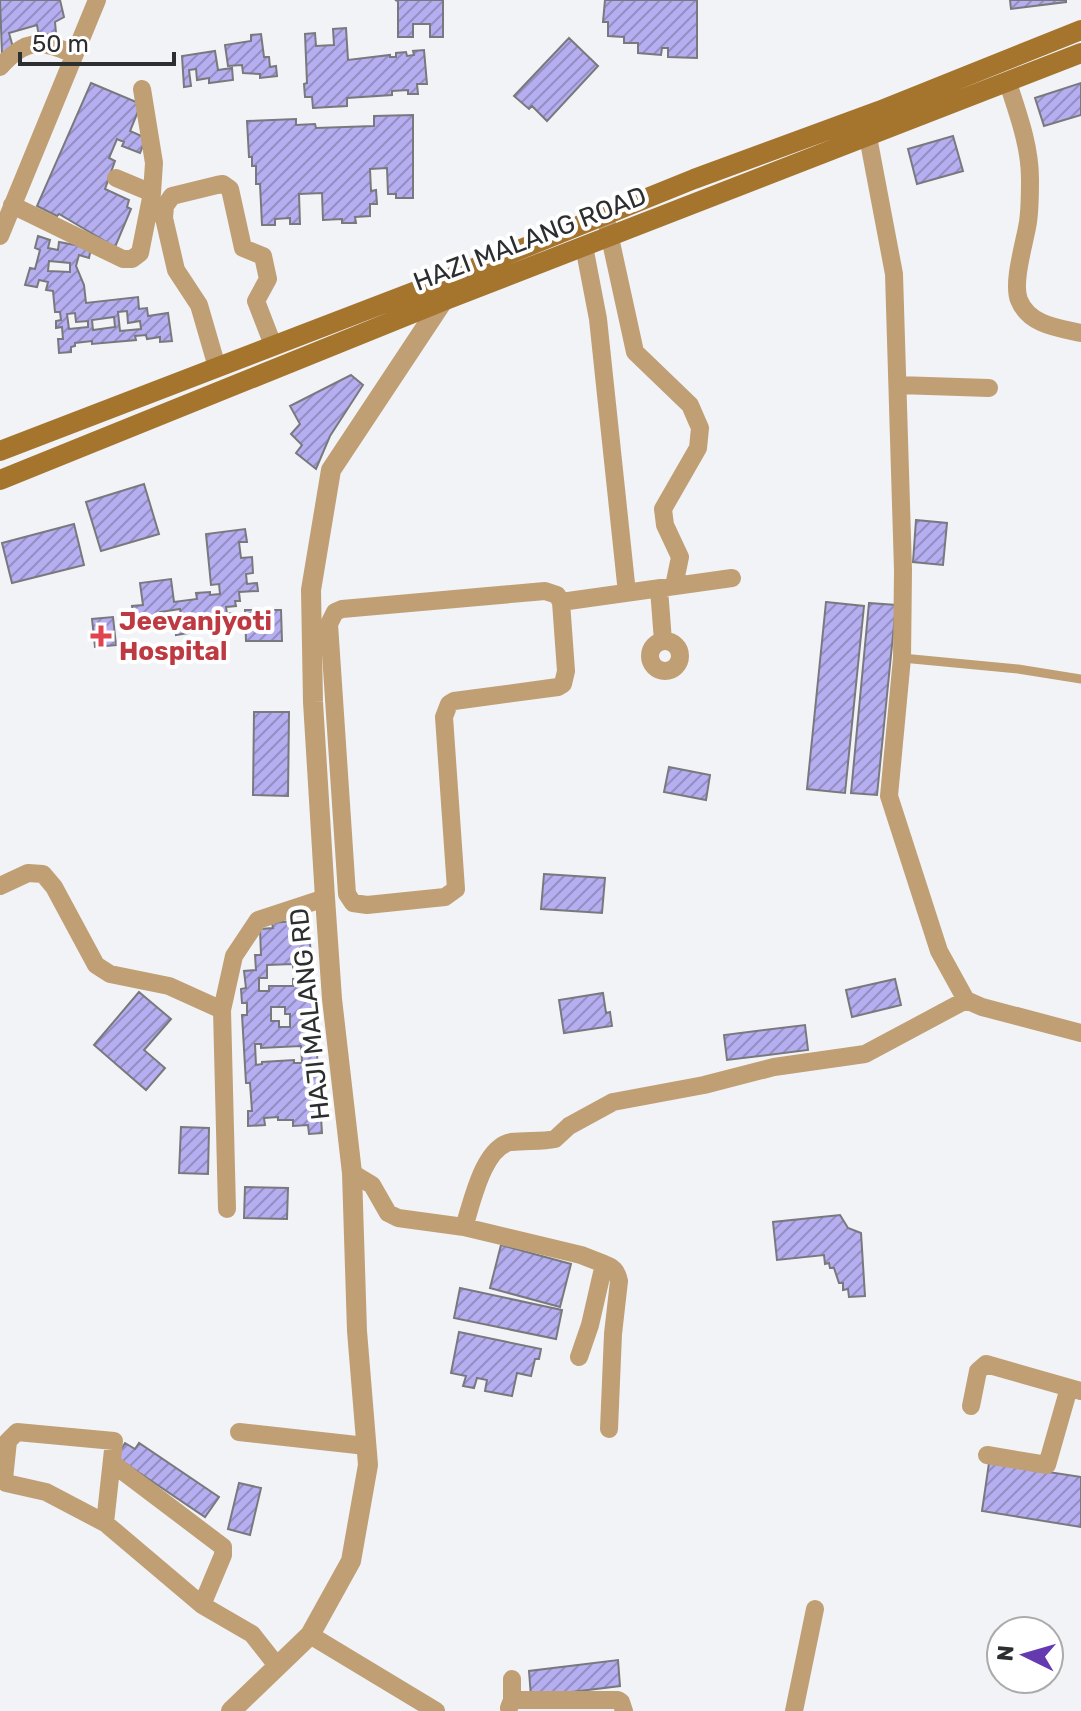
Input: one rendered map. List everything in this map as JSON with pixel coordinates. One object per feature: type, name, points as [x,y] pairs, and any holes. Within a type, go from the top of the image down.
[{"type":"main road","name":"HAZI MALANG ROAD","points":[[0,480],[410,303],[584,246],[1081,30]]},
{"type":"main road","name":"HAZI MALANG ROAD","points":[[442,291],[605,215],[866,126],[1008,83],[1081,53]]},
{"type":"main road","name":"HAZI MALANG ROAD","points":[[0,451],[273,345],[410,303]]},
{"type":"main road","points":[[44,434],[52,459]]},
{"type":"street","points":[[0,236],[97,0]]},
{"type":"street","points":[[0,67],[12,53],[40,43],[73,54]]},
{"type":"street","points":[[1008,83],[1026,137],[1030,176],[1018,298],[1026,312],[1041,323],[1081,333]]},
{"type":"street","points":[[12,205],[114,255],[132,259],[140,253],[152,193],[154,163],[142,89]]},
{"type":"street","points":[[866,126],[894,274],[898,385],[902,658],[889,796],[939,951],[966,1000],[1081,1033]]},
{"type":"street","points":[[116,178],[152,193]]},
{"type":"street","points":[[217,367],[199,305],[176,270],[164,218],[165,206],[172,196],[223,184],[230,189],[243,248],[263,256],[268,279],[256,301],[273,345]]},
{"type":"street","points":[[605,215],[635,352],[690,405],[700,428],[698,448],[663,509],[665,525],[680,557],[666,588],[663,641]]},
{"type":"street","points":[[584,246],[598,319],[627,593]]},
{"type":"street","name":"HAJI MALANG RD","points":[[231,1711],[310,1635],[351,1561],[368,1465],[357,1331],[352,1173],[332,999],[325,898],[313,702],[311,590],[331,470],[442,291]]},
{"type":"street","points":[[898,385],[989,388]]},
{"type":"street","points":[[561,602],[732,578]]},
{"type":"street","points":[[545,591],[557,595],[561,602],[566,671],[563,684],[454,701],[445,710],[456,889],[445,897],[367,905],[353,903],[347,894],[329,624],[332,616],[342,609],[545,591]]},
{"type":"street","points":[[0,886],[28,873],[43,874],[54,887],[96,965],[110,974],[169,986],[222,1010]]},
{"type":"street","points":[[227,1209],[222,1010],[234,956],[258,920],[325,898]]},
{"type":"street","points":[[464,1227],[487,1161],[496,1149],[510,1142],[555,1139],[569,1126],[613,1102],[704,1085],[774,1067],[865,1054],[966,1000]]},
{"type":"street","points":[[352,1173],[372,1185],[388,1213],[398,1218],[464,1227],[581,1255],[612,1266],[619,1281],[613,1334],[609,1429]]},
{"type":"street","points":[[579,1357],[604,1264]]},
{"type":"street","points":[[971,1406],[978,1371],[986,1364],[1075,1389],[1047,1465],[987,1455]]},
{"type":"street","points":[[105,1523],[115,1444],[110,1439],[17,1432],[8,1441],[6,1483],[46,1492],[105,1523],[202,1605],[252,1634],[278,1667]]},
{"type":"street","points":[[239,1432],[366,1446]]},
{"type":"street","points":[[112,1463],[223,1547],[223,1555],[202,1605]]},
{"type":"street","points":[[794,1711],[815,1609]]},
{"type":"street","points":[[310,1635],[436,1711]]},
{"type":"street","points":[[512,1679],[510,1705],[618,1700],[624,1711]]},
{"type":"lane","points":[[902,658],[1018,669],[1081,679]]},
{"type":"building","points":[[0,0],[60,0],[64,17],[55,22],[56,33],[39,36],[37,25],[9,33],[14,51],[2,55]]},
{"type":"building","points":[[395,0],[443,0],[443,37],[430,37],[430,24],[413,24],[413,37],[398,37],[398,1]]},
{"type":"building","points":[[605,0],[697,0],[697,58],[668,57],[668,48],[662,48],[661,55],[638,53],[638,43],[624,43],[624,37],[608,36],[608,22],[603,22]]},
{"type":"building","points":[[1010,0],[1066,0],[1066,2],[1011,9]]},
{"type":"building","points":[[346,28],[348,60],[396,57],[396,53],[406,52],[407,56],[414,55],[413,51],[424,50],[427,84],[417,84],[418,94],[408,94],[408,90],[392,91],[392,95],[347,98],[347,106],[313,108],[312,97],[305,97],[305,34],[315,33],[316,46],[334,45],[333,29]]},
{"type":"building","points":[[261,34],[264,57],[269,57],[270,67],[276,66],[277,76],[260,78],[260,74],[243,73],[242,65],[228,66],[225,45],[251,41],[251,35]]},
{"type":"building","points":[[569,38],[598,66],[547,121],[532,106],[529,109],[514,96]]},
{"type":"building","points":[[215,51],[218,70],[232,68],[233,80],[209,83],[209,78],[197,80],[196,69],[189,70],[191,86],[184,87],[182,56]]},
{"type":"building","points":[[91,83],[141,104],[130,131],[146,138],[140,153],[122,146],[124,142],[117,139],[109,158],[115,161],[105,189],[129,200],[127,207],[131,209],[115,247],[59,214],[57,216],[37,206]]},
{"type":"building","points":[[1081,83],[1081,115],[1044,126],[1035,98]]},
{"type":"building","points":[[413,115],[413,198],[396,198],[396,194],[388,194],[387,168],[370,169],[371,191],[376,190],[377,204],[370,204],[370,216],[355,217],[356,223],[342,223],[342,219],[323,220],[322,193],[299,194],[300,224],[290,224],[290,218],[275,219],[275,225],[262,225],[260,184],[256,184],[256,166],[252,166],[252,157],[249,157],[247,121],[296,119],[296,125],[315,124],[316,128],[374,126],[374,116]]},
{"type":"building","points":[[953,136],[963,171],[917,184],[908,149]]},
{"type":"building","points":[[38,236],[50,240],[48,248],[58,250],[59,242],[91,248],[89,258],[79,255],[76,266],[84,285],[86,303],[138,297],[139,309],[147,308],[148,316],[168,313],[172,341],[160,342],[160,337],[147,339],[146,335],[135,336],[136,340],[75,343],[71,352],[59,353],[58,339],[63,339],[62,327],[56,328],[56,321],[61,320],[60,312],[55,312],[53,291],[46,290],[48,282],[39,280],[37,287],[25,285],[30,268],[35,269],[40,250],[35,248]],"holes":[[[49,261],[70,263],[70,272],[48,271]],[[127,311],[128,323],[140,321],[141,329],[120,331],[118,312]],[[75,313],[76,322],[88,321],[88,327],[69,329],[67,314]],[[114,317],[115,327],[93,330],[92,320]]]},
{"type":"building","points":[[351,375],[363,385],[330,436],[316,469],[296,453],[302,445],[291,434],[300,424],[290,406]]},
{"type":"building","points":[[144,484],[159,534],[101,551],[86,502]]},
{"type":"building","points":[[916,520],[947,523],[943,565],[913,562]]},
{"type":"building","points":[[74,524],[84,565],[12,583],[2,543]]},
{"type":"building","points":[[245,529],[247,542],[239,542],[241,558],[252,557],[253,573],[246,574],[247,584],[257,583],[258,591],[239,592],[240,601],[235,601],[236,606],[226,607],[227,614],[233,613],[235,625],[215,625],[216,630],[189,630],[189,633],[176,635],[175,622],[182,621],[180,609],[160,612],[160,621],[135,628],[132,606],[143,605],[140,583],[171,579],[174,602],[197,599],[196,593],[220,594],[219,584],[211,585],[206,534]]},
{"type":"building","points":[[826,602],[864,606],[845,793],[807,789]]},
{"type":"building","points":[[869,603],[896,605],[877,795],[851,793]]},
{"type":"building","points":[[245,610],[281,610],[282,641],[246,641]]},
{"type":"building","points":[[113,617],[116,645],[95,647],[92,619]]},
{"type":"building","points":[[254,712],[289,712],[288,796],[253,795]]},
{"type":"building","points":[[669,767],[710,775],[706,800],[664,792]]},
{"type":"building","points":[[544,874],[605,878],[602,913],[541,909]]},
{"type":"building","points":[[308,911],[322,1133],[309,1134],[308,1125],[293,1126],[293,1120],[278,1120],[278,1117],[264,1118],[265,1125],[248,1126],[248,1111],[252,1111],[250,1083],[246,1083],[242,1015],[247,1015],[247,1003],[242,1003],[241,989],[246,988],[244,971],[256,970],[255,955],[261,955],[260,929],[273,928],[272,923],[293,921],[293,912]],"holes":[[[293,964],[293,972],[298,972],[293,986],[269,986],[269,991],[259,991],[259,978],[267,978],[267,965]],[[271,1007],[285,1007],[285,1014],[290,1014],[290,1027],[279,1027],[279,1021],[271,1021]],[[255,1044],[261,1044],[261,1048],[301,1046],[302,1063],[294,1063],[294,1060],[256,1065]]]},
{"type":"building","points":[[895,979],[901,1005],[852,1017],[846,990]]},
{"type":"building","points":[[139,992],[171,1019],[144,1050],[165,1068],[146,1090],[94,1045]]},
{"type":"building","points":[[603,993],[612,1026],[564,1033],[559,1000]]},
{"type":"building","points":[[805,1025],[808,1050],[727,1060],[724,1035]]},
{"type":"building","points":[[181,1127],[209,1128],[208,1174],[179,1173]]},
{"type":"building","points":[[245,1187],[288,1188],[287,1219],[244,1218]]},
{"type":"building","points":[[840,1215],[848,1228],[861,1233],[865,1296],[849,1297],[848,1289],[843,1290],[843,1283],[839,1283],[834,1268],[830,1268],[829,1263],[825,1264],[824,1255],[777,1260],[773,1222]]},
{"type":"building","points":[[501,1245],[571,1264],[560,1307],[490,1288]]},
{"type":"building","points":[[460,1288],[562,1310],[556,1339],[454,1318]]},
{"type":"building","points":[[459,1332],[541,1349],[539,1359],[535,1359],[531,1376],[517,1373],[512,1396],[485,1391],[487,1380],[477,1378],[474,1388],[463,1386],[466,1376],[451,1373]]},
{"type":"building","points":[[125,1443],[135,1449],[139,1443],[219,1497],[205,1517],[116,1457]]},
{"type":"building","points":[[989,1463],[1081,1477],[1081,1527],[982,1511]]},
{"type":"building","points":[[239,1483],[261,1488],[250,1535],[228,1529]]},
{"type":"building","points":[[618,1660],[620,1686],[531,1697],[529,1671]]},
{"type":"place","name":"Jeevanjyoti Hospital","points":[[101,636]]}]
